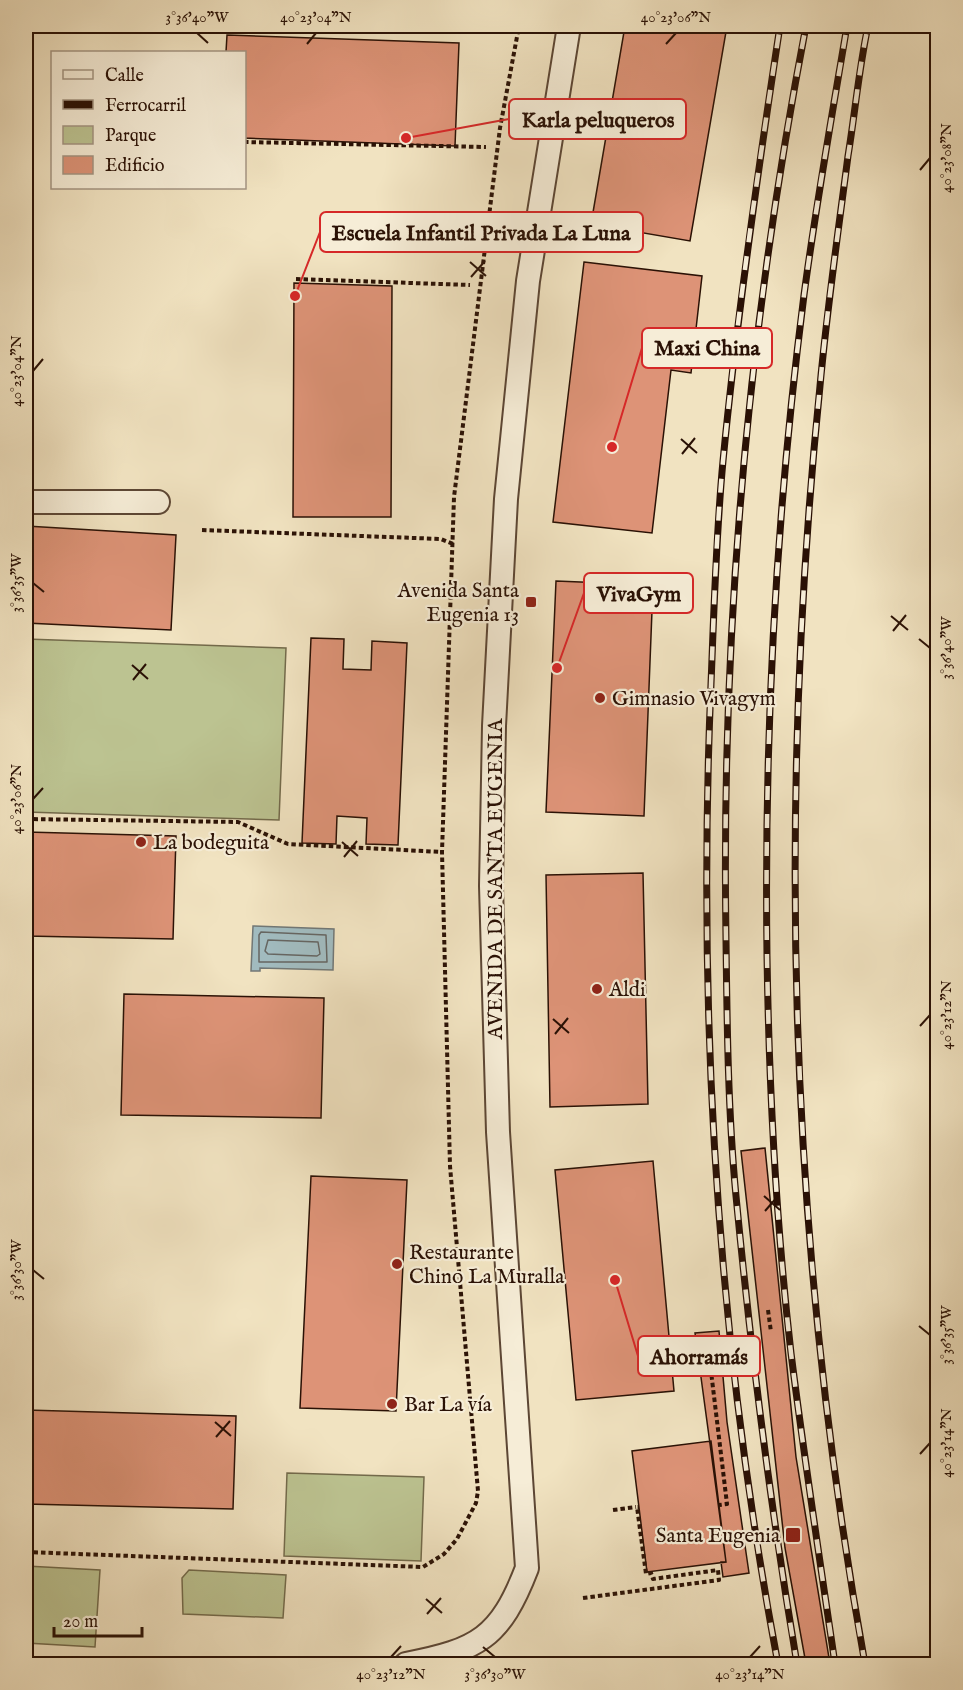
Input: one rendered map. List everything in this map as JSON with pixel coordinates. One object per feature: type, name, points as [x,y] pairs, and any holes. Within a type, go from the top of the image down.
[{"type":"street","name":"AVENIDA DE SANTA EUGENIA","points":[[406,1665],[450,1654],[473,1645],[495,1628],[513,1605],[527,1568],[498,1132],[491,886],[494,726],[506,499],[528,281],[569,26]]},
{"type":"street","points":[[26,502],[158,502]]},
{"type":"path","points":[[26,1552],[423,1567],[444,1554],[468,1520],[476,1503],[478,1482],[460,1312],[450,1166],[442,852],[454,497],[500,128],[519,26]]},
{"type":"path","points":[[246,142],[486,147]]},
{"type":"path","points":[[296,279],[470,285]]},
{"type":"path","points":[[202,530],[441,538],[453,544]]},
{"type":"path","points":[[26,819],[238,822],[288,844],[442,852]]},
{"type":"path","points":[[768,1310],[771,1332]]},
{"type":"path","points":[[707,1338],[727,1503],[719,1505]]},
{"type":"path","points":[[583,1599],[719,1580],[718,1570],[653,1579],[651,1573],[646,1574],[638,1507],[613,1510]]},
{"type":"green space","points":[[26,639],[286,648],[279,820],[26,812]]},
{"type":"green space","points":[[287,1473],[424,1477],[421,1561],[284,1556]]},
{"type":"green space","points":[[26,1566],[100,1570],[95,1647],[26,1643]]},
{"type":"green space","points":[[189,1570],[286,1575],[283,1618],[183,1614],[182,1578]]},
{"type":"water","points":[[253,926],[334,929],[333,970],[260,968],[260,971],[251,971]]},
{"type":"building","points":[[625,26],[727,26],[690,241],[591,224]]},
{"type":"building","points":[[227,35],[459,43],[455,146],[246,138],[246,51],[226,51]]},
{"type":"building","points":[[26,131],[33,131],[29,368],[26,368]]},
{"type":"building","points":[[584,262],[702,276],[691,373],[671,370],[652,533],[553,522]]},
{"type":"building","points":[[294,283],[392,286],[391,517],[293,517]]},
{"type":"building","points":[[26,526],[176,535],[171,630],[26,623]]},
{"type":"building","name":"Gimnasio Vivagym","points":[[556,581],[653,585],[644,816],[546,812]]},
{"type":"building","points":[[311,638],[344,639],[343,669],[371,670],[372,641],[407,643],[398,845],[366,844],[367,818],[337,816],[336,844],[302,843]]},
{"type":"building","points":[[26,832],[176,836],[173,939],[26,936]]},
{"type":"building","name":"Aldi","points":[[643,873],[648,1104],[550,1107],[546,875]]},
{"type":"building","points":[[124,994],[324,998],[321,1118],[121,1115]]},
{"type":"building","points":[[765,1148],[796,1457],[830,1664],[806,1664],[785,1548],[741,1151]]},
{"type":"building","points":[[653,1161],[674,1391],[576,1400],[555,1170]]},
{"type":"building","points":[[311,1176],[407,1180],[396,1411],[300,1408]]},
{"type":"building","points":[[719,1331],[727,1422],[749,1573],[723,1577],[721,1562],[726,1562],[695,1333]]},
{"type":"building","points":[[26,1410],[236,1416],[233,1509],[26,1504]]},
{"type":"building","points":[[711,1441],[726,1562],[647,1572],[632,1451]]},
{"type":"railway","points":[[778,1664],[757,1543],[726,1298],[716,1176],[710,1053],[707,807],[721,489],[741,297],[780,26]]},
{"type":"railway","points":[[797,1664],[762,1431],[736,1196],[728,1068],[726,825],[728,710],[742,481],[768,253],[806,26]]},
{"type":"railway","points":[[835,1664],[796,1392],[781,1254],[769,1055],[767,873],[770,708],[786,460],[804,295],[847,26]]},
{"type":"railway","points":[[865,1664],[839,1506],[820,1347],[806,1187],[798,1027],[795,867],[798,706],[806,546],[829,300],[868,26]]},
{"type":"place","name":"Karla peluqueros","points":[[406,138]]},
{"type":"place","name":"Escuela Infantil Privada La Luna","points":[[295,296]]},
{"type":"place","name":"Maxi China","points":[[612,447]]},
{"type":"place","name":"Avenida Santa Eugenia 13","points":[[531,602]]},
{"type":"place","name":"VivaGym","points":[[557,668]]},
{"type":"place","name":"Gimnasio Vivagym","points":[[600,698]]},
{"type":"place","name":"La bodeguita","points":[[141,842]]},
{"type":"place","name":"Aldi","points":[[597,989]]},
{"type":"place","name":"Restaurante Chino La Muralla","points":[[397,1264]]},
{"type":"place","name":"Ahorramás","points":[[615,1280]]},
{"type":"place","name":"Bar La vía","points":[[392,1404]]},
{"type":"place","name":"Santa Eugenia","points":[[793,1535]]}]
